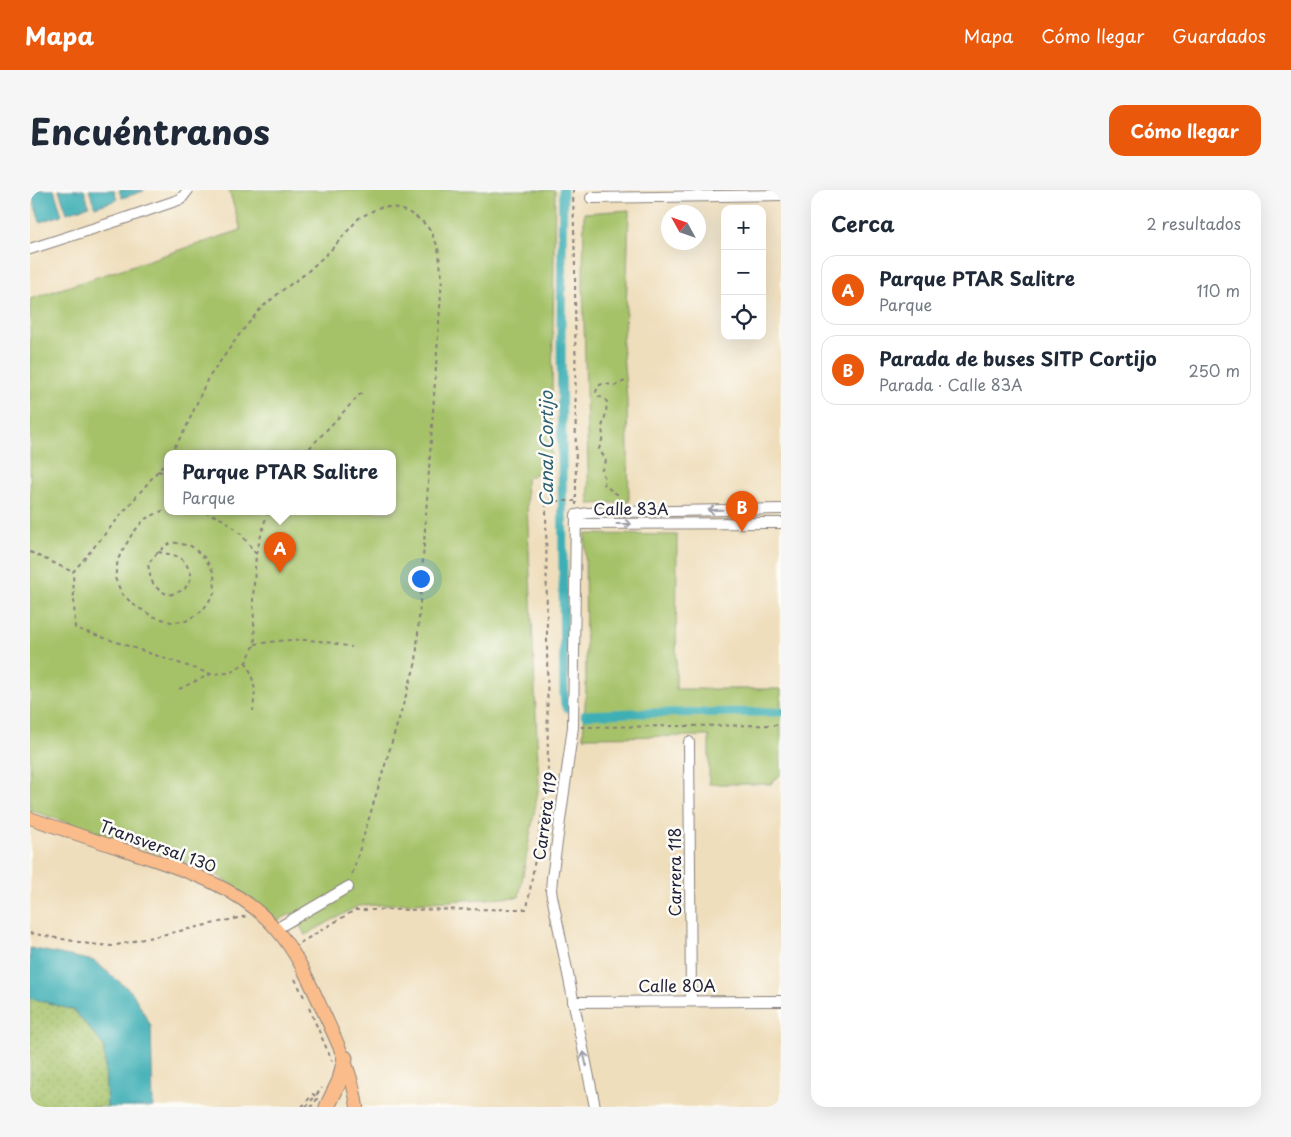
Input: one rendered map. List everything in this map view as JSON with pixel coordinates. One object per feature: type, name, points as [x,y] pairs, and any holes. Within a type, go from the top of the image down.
[{"type":"highway","points":[[327,1107],[340,1080],[339,1061]]},
{"type":"main road","name":"Transversal 130","points":[[30,818],[182,870],[219,886],[253,908],[276,929],[291,948],[305,974],[339,1061],[354,1087],[358,1107]]},
{"type":"street","points":[[30,249],[181,199],[188,190]]},
{"type":"street","points":[[591,198],[781,195]]},
{"type":"street","name":"Calle 83A","points":[[781,509],[588,513],[576,514],[576,524],[781,523]]},
{"type":"street","name":"Carrera 119","points":[[576,524],[573,727],[551,891],[595,1107]]},
{"type":"street","name":"Carrera 118","points":[[689,742],[691,1001]]},
{"type":"street","points":[[276,929],[348,887]]},
{"type":"street","name":"Calle 80A","points":[[573,1002],[781,1001]]},
{"type":"path","points":[[291,948],[355,910],[528,910],[548,778],[546,501],[575,501],[575,267],[573,190]]},
{"type":"path","points":[[172,450],[185,430],[207,380],[239,335],[261,308],[305,274],[331,250],[359,218],[380,207],[393,208],[408,212],[421,220],[430,230],[438,247],[442,278],[416,662],[348,887]]},
{"type":"path","points":[[617,512],[618,496],[604,484],[605,478],[601,471],[606,459],[599,449],[603,436],[602,427],[607,402],[598,396],[596,392],[598,386],[604,383],[614,386],[625,381]]},
{"type":"path","points":[[308,450],[364,390]]},
{"type":"path","points":[[164,464],[73,572],[75,628],[211,674],[230,673],[246,662],[255,644],[253,599],[256,554],[267,515]]},
{"type":"path","points":[[158,471],[164,473]]},
{"type":"path","points":[[158,552],[177,556],[187,564],[192,578],[184,590],[169,595],[158,589],[150,579],[148,564],[158,552],[171,542],[191,546],[206,558],[214,573],[215,592],[203,610],[186,621],[171,622],[152,616],[122,594],[115,578],[118,559],[132,534],[145,519],[164,511]]},
{"type":"path","points":[[213,515],[226,521],[241,534],[256,554]]},
{"type":"path","points":[[30,552],[73,572]]},
{"type":"path","points":[[255,644],[285,640],[304,640],[326,641],[352,647]]},
{"type":"path","points":[[246,662],[255,690],[253,711]]},
{"type":"path","points":[[179,689],[211,674]]},
{"type":"path","points":[[573,727],[781,725]]},
{"type":"path","points":[[30,933],[89,944],[112,946],[247,916],[241,912]]},
{"type":"path","points":[[295,979],[339,1061]]},
{"type":"path","points":[[306,1107],[325,1084]]},
{"type":"path","points":[[302,1107],[312,1094],[318,1098],[311,1107]]},
{"type":"green space","points":[[229,190],[555,190],[551,465],[526,479],[539,786],[519,897],[358,906],[305,935],[293,913],[276,921],[250,898],[213,872],[30,810],[30,299],[241,230]]},
{"type":"green space","points":[[629,210],[626,316],[622,343],[627,400],[629,502],[589,504],[583,285],[584,213]]},
{"type":"green space","points":[[585,534],[677,535],[676,689],[781,689],[781,774],[771,784],[709,784],[709,736],[583,737],[586,690]]},
{"type":"green space","points":[[30,998],[74,1010],[104,1046],[107,1107],[30,1107]]},
{"type":"water","points":[[30,190],[54,190],[62,215],[40,222]]},
{"type":"water","points":[[59,190],[84,190],[89,206],[67,213]]},
{"type":"water","points":[[89,190],[114,190],[117,200],[95,207]]},
{"type":"water","points":[[119,190],[144,190],[144,191],[122,198]]},
{"type":"water","points":[[30,948],[94,961],[132,992],[151,1026],[153,1107],[107,1107],[104,1046],[74,1010],[30,998]]},
{"type":"waterway","name":"Canal Cortijo","points":[[563,190],[561,328],[564,696],[567,708]]},
{"type":"waterway","name":"Canal Cortijo","points":[[585,715],[781,712]]},
{"type":"place","name":"Parada de buses SITP Cortijo","points":[[742,532]]},
{"type":"place","name":"Parque PTAR Salitre","points":[[280,573]]}]
